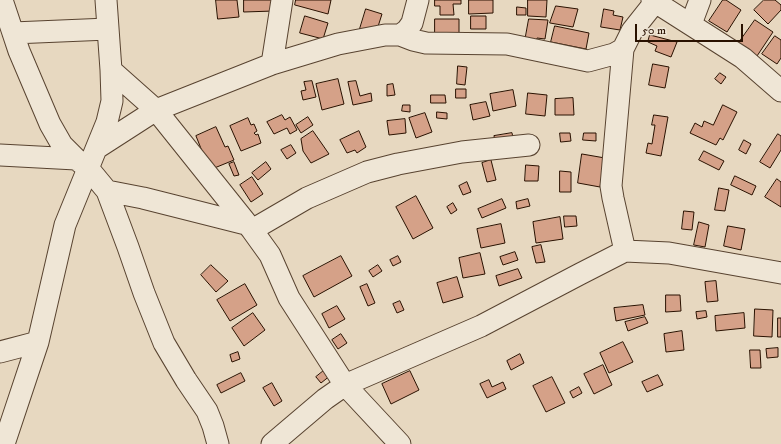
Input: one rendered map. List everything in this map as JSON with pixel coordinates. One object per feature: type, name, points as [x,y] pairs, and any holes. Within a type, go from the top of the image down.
[{"type":"street","points":[[2,0],[13,33],[50,124],[62,145],[82,164],[106,191],[164,343],[207,411],[218,444]]},
{"type":"street","points":[[97,148],[107,122],[112,101],[106,0]]},
{"type":"street","points":[[107,27],[116,0]]},
{"type":"street","points":[[272,64],[282,0]]},
{"type":"street","points":[[400,35],[407,30],[412,23],[418,0]]},
{"type":"street","points":[[691,24],[700,0]]},
{"type":"street","points":[[626,251],[611,186],[623,49],[632,31],[654,1],[743,58],[781,91]]},
{"type":"street","points":[[13,33],[107,27]]},
{"type":"street","points":[[4,444],[38,342],[65,225],[82,164],[97,148],[156,110],[272,64],[338,44],[385,35],[400,35],[426,43],[507,44],[588,61],[614,54],[623,49]]},
{"type":"street","points":[[111,70],[156,110],[249,227],[270,255],[289,298],[345,385],[400,444]]},
{"type":"street","points":[[106,191],[143,198],[249,227],[307,198],[367,172],[398,164],[462,152],[529,145]]},
{"type":"street","points":[[0,155],[82,164]]},
{"type":"street","points":[[272,444],[325,398],[345,385],[481,326],[626,251],[669,253],[781,273]]},
{"type":"street","points":[[0,352],[38,342]]},
{"type":"building","points":[[216,0],[237,0],[239,17],[218,19]]},
{"type":"building","points":[[244,0],[273,0],[274,11],[244,12]]},
{"type":"building","points":[[296,0],[331,0],[328,14],[295,5]]},
{"type":"building","points":[[435,0],[461,0],[461,4],[453,4],[454,15],[440,15],[440,6],[435,6]]},
{"type":"building","points":[[469,0],[493,0],[493,13],[469,14]]},
{"type":"building","points":[[528,0],[547,0],[546,17],[528,16]]},
{"type":"building","points":[[723,0],[726,0],[741,10],[727,32],[709,21]]},
{"type":"building","points":[[764,0],[775,0],[781,5],[781,10],[768,24],[754,10]]},
{"type":"building","points":[[556,6],[578,9],[573,27],[550,23]]},
{"type":"building","points":[[517,7],[526,8],[526,15],[517,15]]},
{"type":"building","points":[[366,9],[382,14],[375,36],[359,32]]},
{"type":"building","points":[[604,9],[614,11],[613,15],[623,17],[620,30],[601,27]]},
{"type":"building","points":[[305,16],[328,23],[323,39],[300,33]]},
{"type":"building","points":[[471,16],[486,16],[486,29],[471,29]]},
{"type":"building","points":[[435,19],[459,19],[459,41],[443,41],[443,33],[435,33]]},
{"type":"building","points":[[529,19],[548,20],[545,39],[537,38],[536,43],[525,41]]},
{"type":"building","points":[[755,20],[773,32],[757,56],[738,44]]},
{"type":"building","points":[[555,26],[589,33],[586,49],[551,42]]},
{"type":"building","points":[[650,35],[677,42],[671,57],[655,51],[657,46],[648,42]]},
{"type":"building","points":[[775,36],[781,40],[781,58],[777,64],[762,54]]},
{"type":"building","points":[[653,64],[669,67],[665,88],[649,85]]},
{"type":"building","points":[[458,66],[467,67],[465,85],[457,84]]},
{"type":"building","points":[[720,73],[726,77],[721,84],[715,79]]},
{"type":"building","points":[[338,79],[344,104],[322,110],[316,84]]},
{"type":"building","points":[[312,81],[316,97],[303,100],[301,91],[306,90],[304,82]]},
{"type":"building","points":[[356,81],[360,96],[371,93],[372,101],[353,105],[348,82]]},
{"type":"building","points":[[393,84],[395,95],[387,96],[387,85]]},
{"type":"building","points":[[456,89],[466,89],[466,98],[456,98]]},
{"type":"building","points":[[513,90],[516,106],[493,111],[490,94]]},
{"type":"building","points":[[528,93],[547,95],[545,116],[526,114]]},
{"type":"building","points":[[431,95],[445,95],[446,103],[431,103]]},
{"type":"building","points":[[573,98],[574,115],[555,115],[555,99]]},
{"type":"building","points":[[486,102],[490,116],[473,120],[470,105]]},
{"type":"building","points":[[403,105],[410,105],[410,112],[402,111]]},
{"type":"building","points":[[723,105],[737,112],[723,140],[720,138],[716,145],[690,133],[695,123],[702,127],[704,121],[713,125]]},
{"type":"building","points":[[437,112],[447,113],[447,119],[437,118]]},
{"type":"building","points":[[425,113],[432,132],[416,138],[409,118]]},
{"type":"building","points":[[282,115],[285,120],[290,117],[297,130],[290,134],[287,128],[274,134],[267,122]]},
{"type":"building","points":[[654,115],[668,117],[661,156],[646,153],[648,143],[652,144],[655,125],[652,125]]},
{"type":"building","points":[[308,117],[313,125],[301,133],[296,125]]},
{"type":"building","points":[[248,118],[251,125],[254,124],[257,131],[254,133],[256,135],[258,134],[261,143],[241,151],[230,126]]},
{"type":"building","points":[[405,119],[406,133],[389,135],[387,121]]},
{"type":"building","points":[[216,127],[225,147],[228,146],[234,160],[207,171],[202,151],[196,136]]},
{"type":"building","points":[[313,131],[329,154],[311,163],[303,151],[301,139]]},
{"type":"building","points":[[359,131],[366,147],[357,153],[355,150],[347,153],[340,140]]},
{"type":"building","points":[[512,133],[514,142],[496,145],[494,136]]},
{"type":"building","points":[[560,133],[570,133],[571,141],[561,142]]},
{"type":"building","points":[[584,133],[596,133],[596,141],[583,140]]},
{"type":"building","points":[[778,134],[781,136],[781,150],[770,168],[760,162]]},
{"type":"building","points":[[744,140],[751,144],[746,154],[739,150]]},
{"type":"building","points":[[291,145],[296,153],[287,159],[281,150]]},
{"type":"building","points":[[704,151],[724,161],[719,170],[699,160]]},
{"type":"building","points":[[582,154],[605,158],[600,187],[578,183]]},
{"type":"building","points":[[491,160],[496,180],[487,182],[482,163]]},
{"type":"building","points":[[234,162],[239,175],[234,176],[229,164]]},
{"type":"building","points":[[266,162],[271,169],[258,180],[252,173]]},
{"type":"building","points":[[526,165],[539,166],[538,181],[525,181]]},
{"type":"building","points":[[560,171],[571,172],[571,192],[560,192]]},
{"type":"building","points":[[735,176],[756,186],[752,195],[731,185]]},
{"type":"building","points":[[252,177],[263,194],[251,202],[240,185]]},
{"type":"building","points":[[777,179],[781,182],[781,207],[765,197]]},
{"type":"building","points":[[467,182],[471,192],[463,195],[459,186]]},
{"type":"building","points":[[719,188],[729,190],[725,211],[715,210]]},
{"type":"building","points":[[416,196],[433,228],[413,239],[396,207]]},
{"type":"building","points":[[502,199],[506,208],[482,218],[478,209]]},
{"type":"building","points":[[528,199],[530,206],[517,209],[516,202]]},
{"type":"building","points":[[453,203],[457,210],[451,214],[447,207]]},
{"type":"building","points":[[684,211],[694,212],[692,230],[682,229]]},
{"type":"building","points":[[564,216],[576,216],[577,226],[565,227]]},
{"type":"building","points":[[560,217],[563,239],[536,243],[533,222]]},
{"type":"building","points":[[699,222],[709,225],[705,247],[694,245]]},
{"type":"building","points":[[501,224],[505,243],[481,248],[477,229]]},
{"type":"building","points":[[728,226],[745,229],[741,250],[724,246]]},
{"type":"building","points":[[541,245],[545,262],[536,263],[532,247]]},
{"type":"building","points":[[515,252],[518,260],[503,265],[500,257]]},
{"type":"building","points":[[480,253],[485,274],[463,278],[459,258]]},
{"type":"building","points":[[341,256],[352,276],[314,297],[303,276]]},
{"type":"building","points":[[398,256],[401,262],[393,266],[390,260]]},
{"type":"building","points":[[211,265],[228,281],[216,292],[201,275]]},
{"type":"building","points":[[378,265],[382,271],[373,277],[369,271]]},
{"type":"building","points":[[518,269],[522,278],[499,286],[496,276]]},
{"type":"building","points":[[457,277],[463,297],[443,303],[437,283]]},
{"type":"building","points":[[716,281],[718,301],[707,302],[705,282]]},
{"type":"building","points":[[245,284],[257,305],[230,321],[217,300]]},
{"type":"building","points":[[367,284],[375,303],[368,306],[360,287]]},
{"type":"building","points":[[666,295],[680,295],[681,311],[666,312]]},
{"type":"building","points":[[400,301],[404,310],[397,313],[393,304]]},
{"type":"building","points":[[643,305],[645,315],[616,321],[614,308]]},
{"type":"building","points":[[337,306],[345,319],[329,328],[322,314]]},
{"type":"building","points":[[755,309],[773,310],[772,337],[754,336]]},
{"type":"building","points":[[706,311],[707,317],[697,319],[696,312]]},
{"type":"building","points":[[253,313],[265,330],[244,346],[232,328]]},
{"type":"building","points":[[744,313],[745,328],[716,331],[715,316]]},
{"type":"building","points":[[645,317],[648,323],[628,331],[625,322]]},
{"type":"building","points":[[778,318],[781,318],[781,337],[778,337]]},
{"type":"building","points":[[682,331],[684,350],[666,352],[664,334]]},
{"type":"building","points":[[341,334],[347,343],[338,349],[332,340]]},
{"type":"building","points":[[623,342],[633,362],[609,373],[600,353]]},
{"type":"building","points":[[778,348],[778,357],[767,358],[766,349]]},
{"type":"building","points":[[750,350],[760,350],[761,368],[751,368]]},
{"type":"building","points":[[238,352],[240,359],[232,362],[230,355]]},
{"type":"building","points":[[520,354],[524,363],[511,370],[507,361]]},
{"type":"building","points":[[603,365],[612,385],[594,394],[584,374]]},
{"type":"building","points":[[326,369],[331,375],[321,383],[316,377]]},
{"type":"building","points":[[410,371],[419,390],[391,404],[382,384]]},
{"type":"building","points":[[241,373],[245,381],[221,393],[217,385]]},
{"type":"building","points":[[658,375],[663,385],[647,392],[642,382]]},
{"type":"building","points":[[552,377],[565,403],[546,412],[533,386]]},
{"type":"building","points":[[489,380],[492,387],[503,382],[506,389],[487,398],[480,384]]},
{"type":"building","points":[[272,383],[282,401],[274,406],[263,388]]},
{"type":"building","points":[[579,387],[582,393],[573,398],[570,392]]}]
